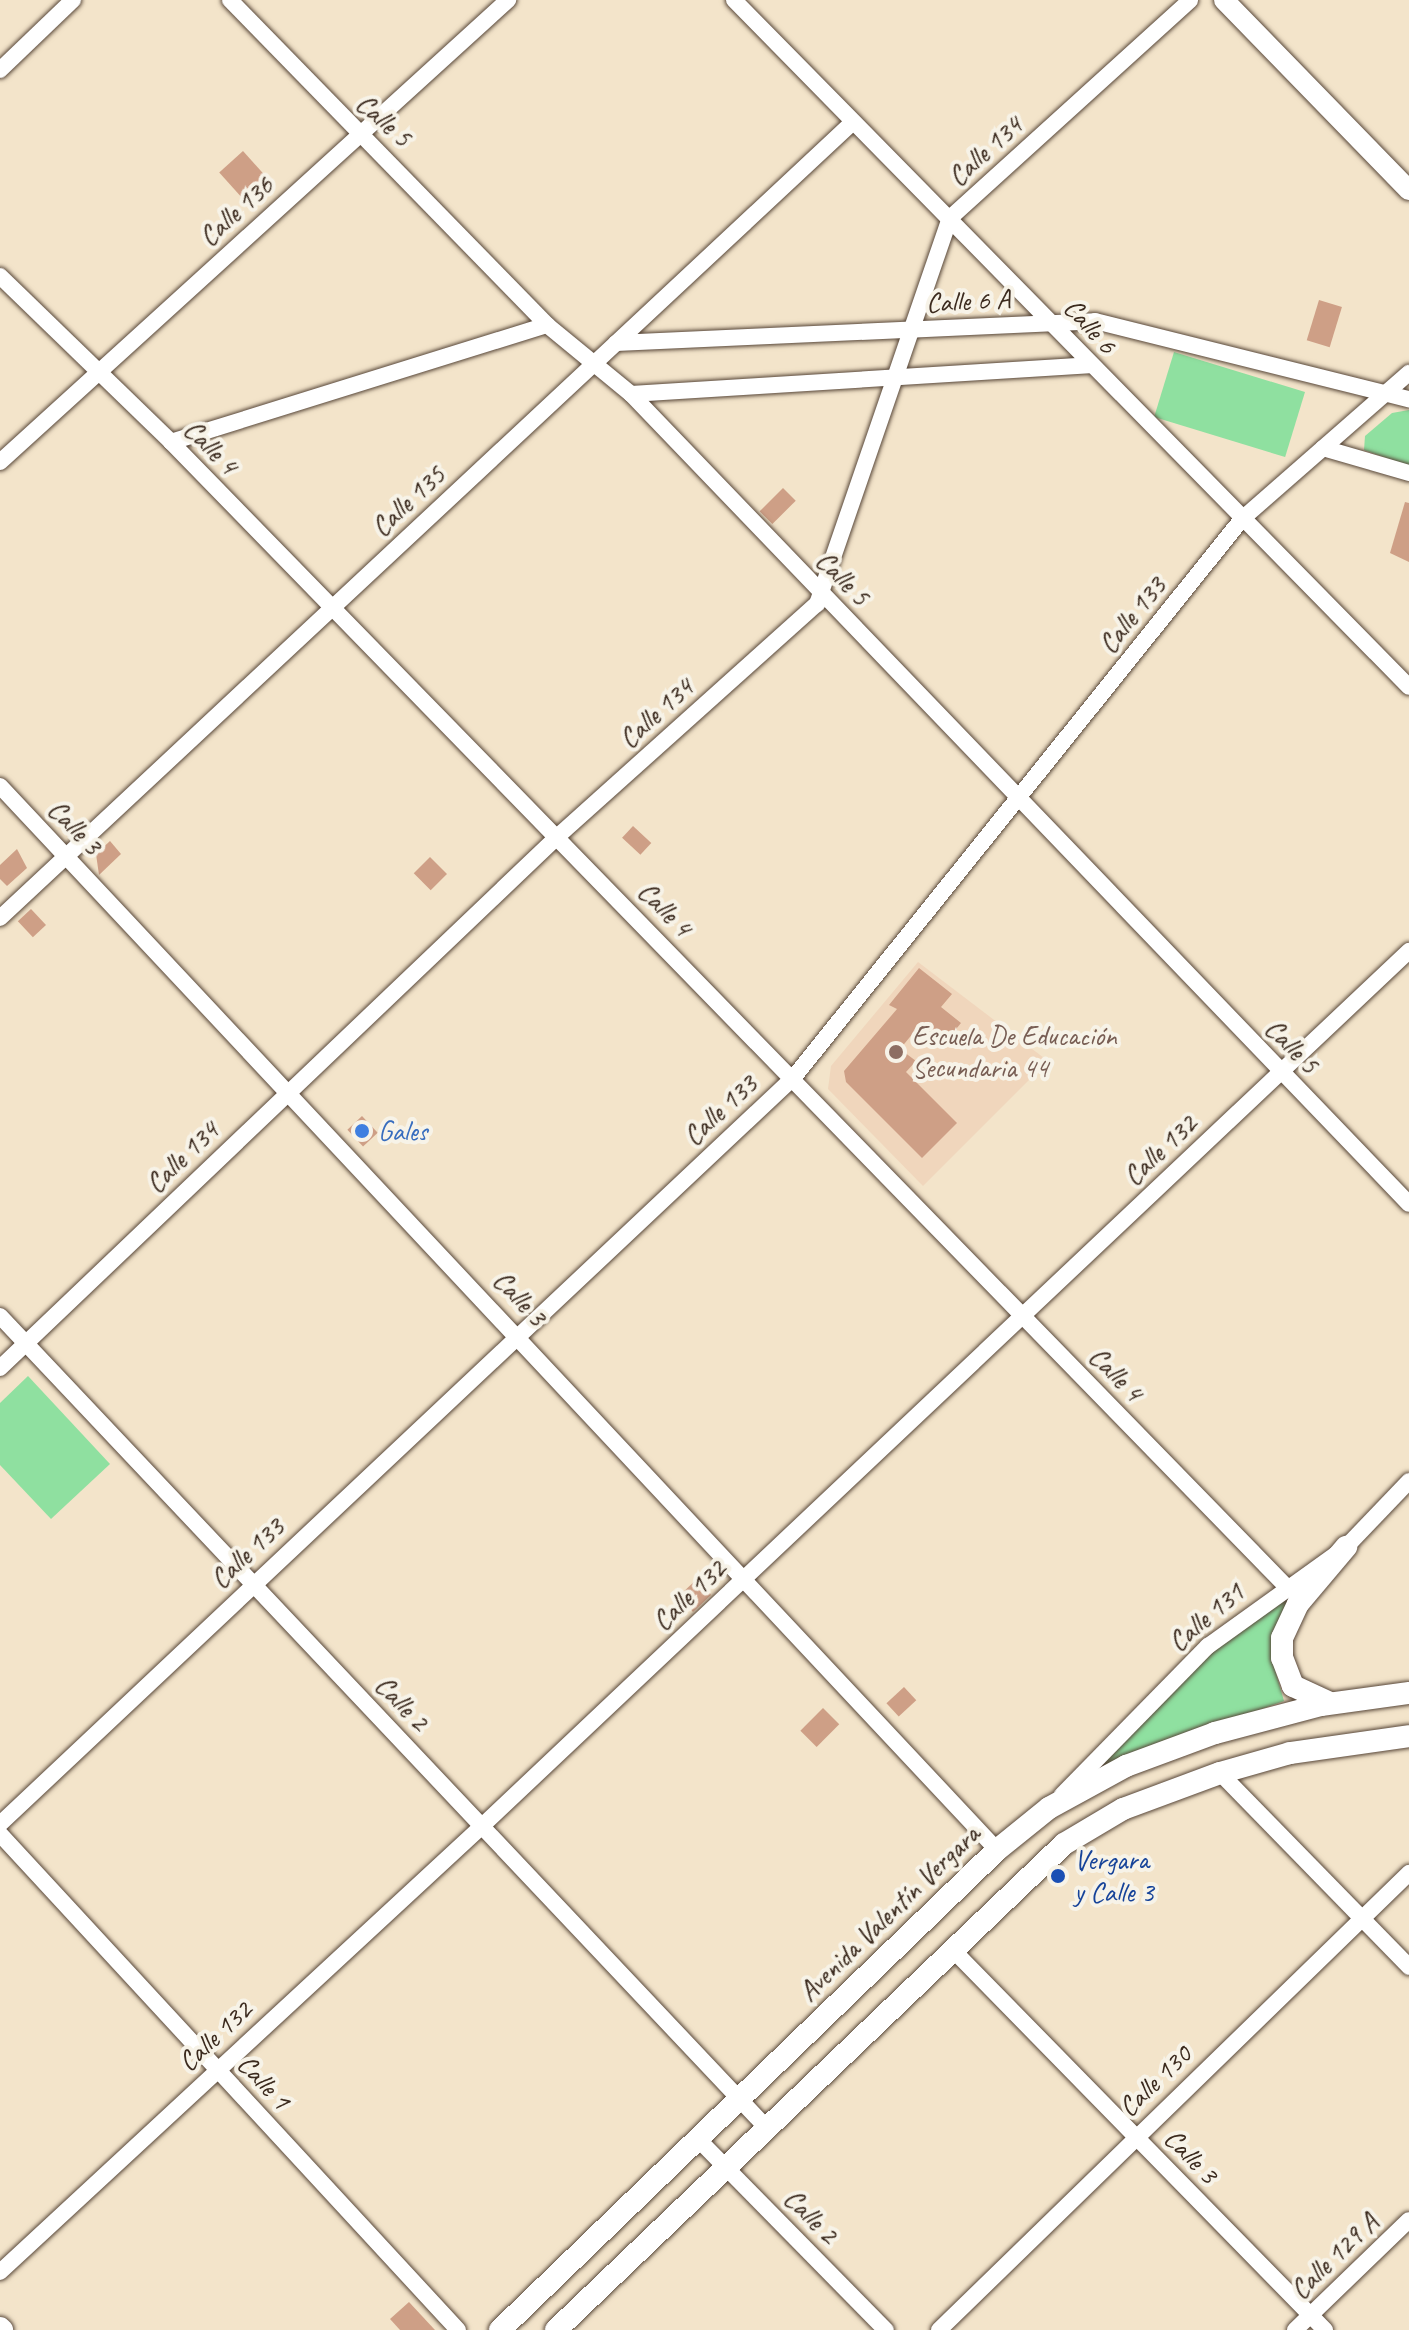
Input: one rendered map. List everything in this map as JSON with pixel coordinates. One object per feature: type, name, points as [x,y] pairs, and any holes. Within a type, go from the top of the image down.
[{"type":"main road","points":[[1331,1703],[1293,1686],[1282,1658],[1282,1638],[1298,1604],[1346,1547]]},
{"type":"main road","name":"Avenida Valentín Vergara","points":[[500,2330],[997,1850],[1049,1808],[1102,1777],[1178,1746],[1331,1703],[1409,1693]]},
{"type":"main road","points":[[556,2330],[765,2126],[1064,1844],[1123,1809],[1220,1773],[1290,1753],[1409,1736]]},
{"type":"street","points":[[0,70],[73,0]]},
{"type":"street","name":"Calle 5","points":[[230,0],[547,325],[631,394],[821,594],[1021,795],[1409,1204]]},
{"type":"street","name":"Calle 136","points":[[0,462],[508,0]]},
{"type":"street","name":"Calle 6","points":[[734,0],[852,123],[1053,322],[1089,365],[1409,687]]},
{"type":"street","name":"Calle 134","points":[[0,1368],[558,836],[821,594],[950,218],[1190,0]]},
{"type":"street","points":[[1224,0],[1409,190]]},
{"type":"street","name":"Calle 135","points":[[0,918],[852,123]]},
{"type":"street","name":"Calle 4","points":[[0,276],[171,442],[558,836],[1286,1586]]},
{"type":"street","name":"Calle 6 A","points":[[616,343],[1053,322],[1116,323],[1409,399]]},
{"type":"street","points":[[171,442],[547,325]]},
{"type":"street","points":[[631,394],[1089,365]]},
{"type":"street","name":"Calle 133","points":[[0,1824],[252,1583],[794,1077],[1242,519],[1409,373]]},
{"type":"street","points":[[1323,448],[1409,473]]},
{"type":"street","name":"Calle 3","points":[[0,786],[520,1336],[997,1850]]},
{"type":"street","name":"Calle 132","points":[[0,2272],[482,1826],[1409,951]]},
{"type":"street","name":"Calle 2","points":[[0,1316],[765,2126]]},
{"type":"street","name":"Calle 131","points":[[1049,1808],[1189,1664],[1286,1586],[1346,1547],[1409,1481]]},
{"type":"street","points":[[1220,1773],[1409,1967]]},
{"type":"street","name":"Calle 1","points":[[0,1834],[458,2330]]},
{"type":"street","name":"Calle 130","points":[[939,2330],[1135,2136],[1409,1873]]},
{"type":"street","name":"Calle 3","points":[[953,1950],[1325,2330]]},
{"type":"street","name":"Calle 2","points":[[698,2139],[886,2330]]},
{"type":"street","name":"Calle 129 A","points":[[1295,2330],[1409,2220]]},
{"type":"shaded area","points":[[918,962],[1048,1061],[923,1186],[828,1089],[831,1066]]},
{"type":"green space","points":[[1174,352],[1305,392],[1285,457],[1154,417]]},
{"type":"green space","points":[[1409,410],[1409,466],[1364,450],[1365,436],[1392,413]]},
{"type":"green space","points":[[28,1376],[110,1464],[51,1519],[0,1465],[0,1403]]},
{"type":"green space","points":[[1301,1584],[1271,1656],[1284,1701],[1103,1766],[1101,1761],[1211,1654]]},
{"type":"building","points":[[243,151],[267,178],[243,199],[219,172]]},
{"type":"building","points":[[1319,300],[1342,307],[1330,347],[1307,340]]},
{"type":"building","points":[[783,488],[796,501],[772,524],[760,511]]},
{"type":"building","points":[[1405,502],[1409,503],[1409,562],[1390,553]]},
{"type":"building","points":[[633,826],[651,843],[640,855],[622,838]]},
{"type":"building","points":[[110,841],[121,854],[99,875],[96,854]]},
{"type":"building","points":[[17,849],[27,868],[7,886],[0,879],[0,865]]},
{"type":"building","points":[[430,857],[447,874],[431,890],[414,873]]},
{"type":"building","points":[[31,909],[46,925],[33,937],[18,921]]},
{"type":"building","points":[[919,968],[952,994],[941,1007],[961,1023],[943,1045],[919,1026],[900,1049],[916,1061],[906,1072],[957,1123],[922,1158],[846,1082],[844,1071],[897,1009],[889,1005]]},
{"type":"building","name":"Gales","points":[[362,1116],[378,1133],[363,1146],[347,1130]]},
{"type":"building","points":[[700,1576],[711,1595],[693,1612],[679,1596]]},
{"type":"building","points":[[904,1687],[916,1700],[899,1717],[886,1703]]},
{"type":"building","points":[[823,1708],[839,1724],[817,1747],[800,1731]]},
{"type":"building","points":[[409,2302],[435,2330],[400,2330],[390,2319]]},
{"type":"place","name":"Escuela De Educación Secundaria 44","points":[[896,1052]]},
{"type":"place","name":"Gales","points":[[362,1131]]},
{"type":"place","name":"Vergara y Calle 3","points":[[1058,1876]]}]
